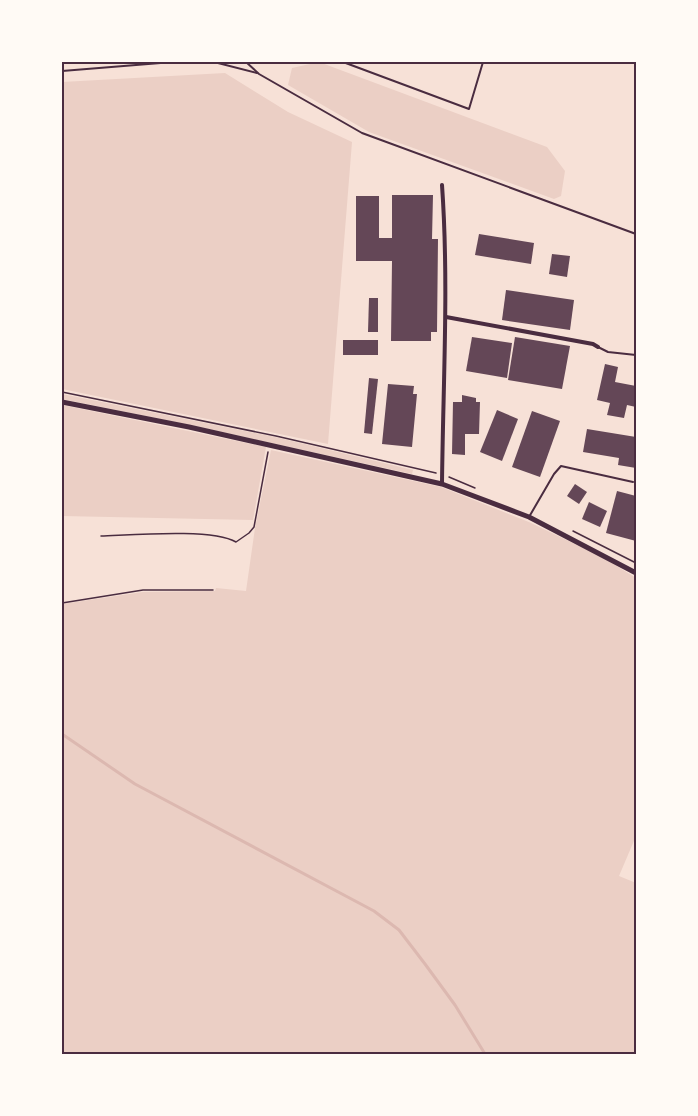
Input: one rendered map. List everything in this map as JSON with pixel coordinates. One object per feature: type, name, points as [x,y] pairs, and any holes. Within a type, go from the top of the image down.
[{"type":"street","points":[[442,185],[446,233],[442,484]]},
{"type":"street","points":[[446,317],[593,344],[598,347]]},
{"type":"street","points":[[62,402],[189,427],[442,484],[529,517],[636,573]]},
{"type":"lane","points":[[62,71],[173,62]]},
{"type":"lane","points":[[214,62],[259,74]]},
{"type":"lane","points":[[246,62],[259,74],[362,133],[636,234]]},
{"type":"lane","points":[[343,62],[469,109],[483,62]]},
{"type":"lane","points":[[598,347],[608,352],[636,355]]},
{"type":"lane","points":[[529,517],[561,466],[633,482]]},
{"type":"path","points":[[100,536],[183,534],[227,537],[236,542],[254,527],[269,445]]},
{"type":"path","points":[[62,603],[143,591],[213,590]]},
{"type":"shaded area","points":[[319,62],[547,147],[565,171],[561,196],[554,199],[369,132],[288,85],[292,68]]},
{"type":"shaded area","points":[[225,73],[288,112],[352,142],[328,444],[62,389],[62,82]]},
{"type":"shaded area","points":[[62,394],[275,437],[413,470],[412,474],[62,399]]},
{"type":"shaded area","points":[[62,405],[266,447],[253,520],[62,516]]},
{"type":"shaded area","points":[[271,450],[441,487],[529,522],[604,558],[636,578],[636,836],[619,876],[636,883],[636,1054],[62,1054],[62,604],[143,592],[215,591],[216,588],[246,591],[255,528]]},
{"type":"building","points":[[392,195],[433,195],[432,239],[438,239],[437,332],[431,332],[431,341],[391,341],[392,261],[356,261],[356,196],[379,196],[379,238],[392,238]]},
{"type":"building","points":[[479,234],[534,243],[531,264],[475,255]]},
{"type":"building","points":[[552,254],[570,256],[567,277],[549,274]]},
{"type":"building","points":[[506,290],[574,300],[570,330],[502,320]]},
{"type":"building","points":[[369,298],[378,298],[378,332],[368,332]]},
{"type":"building","points":[[472,337],[512,343],[507,378],[466,371]]},
{"type":"building","points":[[515,337],[570,346],[562,389],[508,380]]},
{"type":"building","points":[[343,340],[378,340],[378,355],[343,355]]},
{"type":"building","points":[[605,364],[618,367],[615,382],[636,386],[636,407],[627,405],[624,418],[607,415],[610,403],[597,400]]},
{"type":"building","points":[[369,378],[378,379],[372,434],[364,433]]},
{"type":"building","points":[[388,384],[414,386],[413,394],[417,394],[412,447],[382,444]]},
{"type":"building","points":[[462,395],[476,398],[476,402],[480,402],[479,434],[465,434],[465,455],[452,454],[453,402],[462,402]]},
{"type":"building","points":[[497,410],[518,419],[502,461],[480,452]]},
{"type":"building","points":[[532,411],[560,421],[540,477],[512,467]]},
{"type":"building","points":[[587,429],[636,437],[636,468],[618,465],[619,458],[583,452]]},
{"type":"building","points":[[575,484],[587,492],[579,504],[567,496]]},
{"type":"building","points":[[617,491],[636,496],[636,541],[606,533]]},
{"type":"building","points":[[589,502],[607,511],[600,527],[582,519]]},
{"type":"waterway","points":[[62,734],[135,784],[374,911],[399,930],[455,1005],[485,1054]]}]
